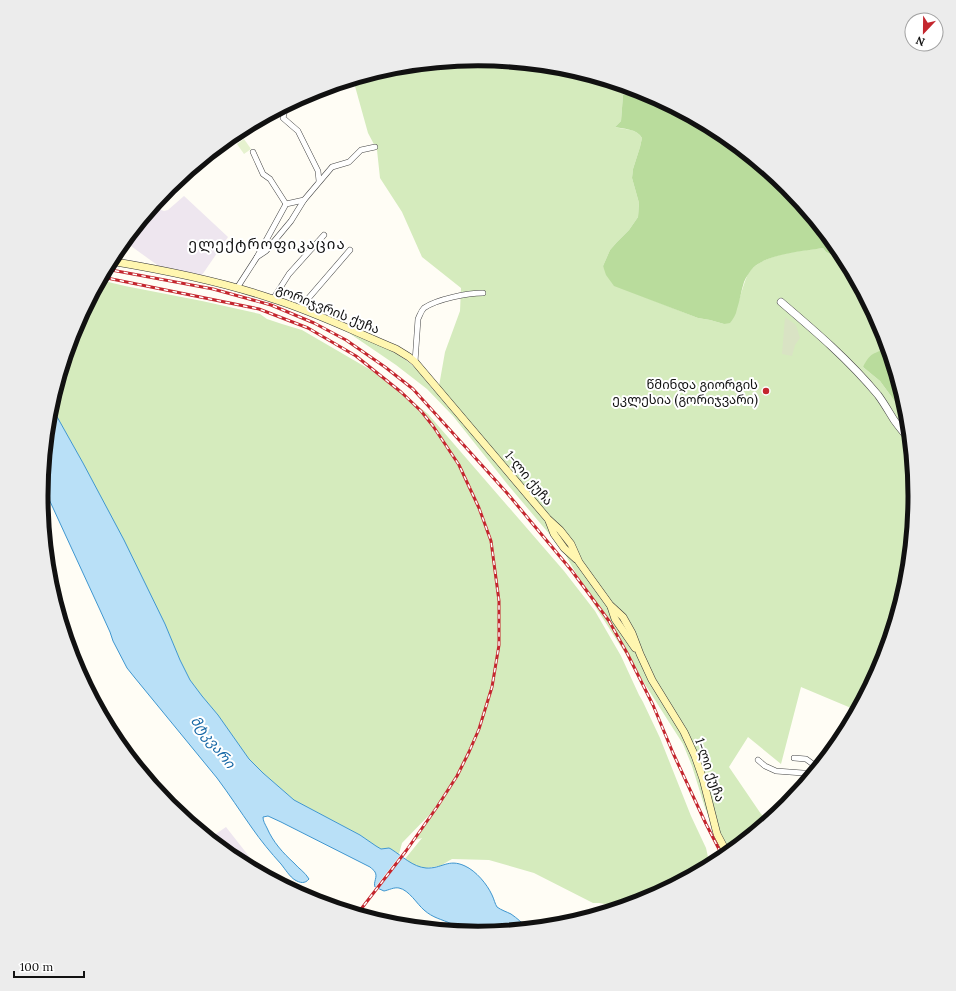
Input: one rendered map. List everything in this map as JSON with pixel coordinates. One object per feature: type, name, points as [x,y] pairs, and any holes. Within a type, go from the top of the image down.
[{"type":"main road","name":"გორიჯვრის ქუჩა","points":[[117,262],[206,280],[273,299],[300,308],[396,350],[415,362],[493,454]]},
{"type":"main road","name":"1-ლი ქუჩა","points":[[493,454],[571,544],[579,562],[610,605],[615,619],[640,654],[652,680],[684,732],[695,756],[703,778],[717,834],[725,848]]},
{"type":"street","points":[[285,112],[283,118],[298,131],[318,171],[320,181]]},
{"type":"street","points":[[257,257],[266,251],[291,221],[304,200],[332,167],[349,162],[361,150],[375,147]]},
{"type":"street","points":[[253,152],[263,174],[270,179],[286,204]]},
{"type":"street","points":[[237,288],[257,257],[286,204],[304,200]]},
{"type":"street","points":[[273,299],[289,274],[324,235]]},
{"type":"street","points":[[300,308],[350,250]]},
{"type":"street","points":[[415,362],[418,319],[424,308],[452,297],[472,293],[483,293]]},
{"type":"street","points":[[781,302],[852,366],[885,404],[895,422],[903,431]]},
{"type":"street","points":[[794,758],[806,759],[813,765]]},
{"type":"street","points":[[758,760],[765,766],[776,771],[805,774]]},
{"type":"shaded area","points":[[184,196],[228,237],[202,275],[160,267],[129,245],[159,208],[164,211],[168,210]]},
{"type":"shaded area","points":[[226,827],[253,862],[239,853],[214,835]]},
{"type":"green space","points":[[450,66],[506,66],[562,74],[616,88],[634,95],[623,95],[621,121],[615,127],[637,132],[642,138],[633,169],[632,178],[639,203],[638,217],[629,230],[610,250],[603,266],[614,285],[698,318],[724,324],[736,306],[748,274],[754,267],[772,257],[782,254],[823,248],[826,252],[836,257],[864,305],[883,351],[863,367],[880,381],[899,406],[907,467],[907,524],[900,579],[893,607],[875,660],[864,686],[852,708],[801,687],[781,764],[748,737],[729,767],[764,817],[723,848],[705,808],[692,766],[683,744],[595,606],[562,549],[453,416],[427,389],[396,365],[349,333],[382,346],[399,355],[416,369],[433,390],[439,386],[445,352],[460,311],[461,288],[422,257],[402,212],[380,178],[377,150],[368,133],[354,84],[394,74]]},
{"type":"green space","points":[[623,95],[634,95],[668,110],[693,123],[740,154],[782,191],[819,234],[836,257],[826,252],[823,248],[777,256],[760,263],[754,267],[745,280],[734,317],[730,323],[724,324],[698,318],[614,286],[606,275],[603,266],[610,250],[629,230],[638,217],[639,203],[632,178],[633,169],[642,138],[634,131],[615,127],[621,121]]},
{"type":"green space","points":[[244,139],[251,149],[244,154],[237,144]]},
{"type":"green space","points":[[105,281],[260,314],[267,319],[302,330],[381,376],[428,414],[564,571],[595,611],[621,656],[660,738],[709,858],[693,868],[643,893],[610,905],[593,903],[534,873],[489,860],[452,859],[440,866],[425,868],[413,865],[405,859],[422,838],[415,840],[435,809],[402,843],[399,854],[389,848],[381,849],[360,835],[294,800],[249,759],[218,715],[190,680],[165,624],[83,463],[56,414],[71,357],[92,305]]},
{"type":"green space","points":[[785,317],[796,325],[800,338],[795,345],[792,356],[782,354]]},
{"type":"green space","points":[[882,349],[899,406],[880,381],[863,367],[868,358]]},
{"type":"water","name":"მტკვარი","points":[[56,414],[124,540],[165,624],[190,680],[218,715],[249,759],[294,800],[360,835],[381,849],[389,848],[421,867],[432,868],[454,863],[469,868],[481,878],[492,895],[497,907],[511,914],[522,923],[478,926],[455,925],[437,918],[424,910],[403,889],[395,888],[384,891],[375,887],[376,874],[370,867],[281,822],[268,816],[263,817],[269,833],[275,843],[309,879],[306,882],[295,880],[289,875],[259,838],[217,778],[127,668],[48,497],[49,467]]},
{"type":"pier","points":[[401,854],[404,855],[377,891],[374,889]]},
{"type":"railway","points":[[112,270],[213,289],[271,305],[314,323],[346,340],[385,367],[413,389],[507,493],[572,571],[609,621],[653,705],[673,753],[720,851]]},
{"type":"railway","points":[[107,278],[259,309],[308,328],[356,356],[401,392],[421,411],[459,465],[479,508],[491,541],[499,601],[499,645],[492,687],[479,729],[457,776],[406,851],[361,909]]},
{"type":"place","name":"წმინდა გიორგის ეკლესია (გორიჯვარი)","points":[[766,391]]},
{"type":"district","name":"ელექტროფიკაცია","points":[[267,243]]}]
